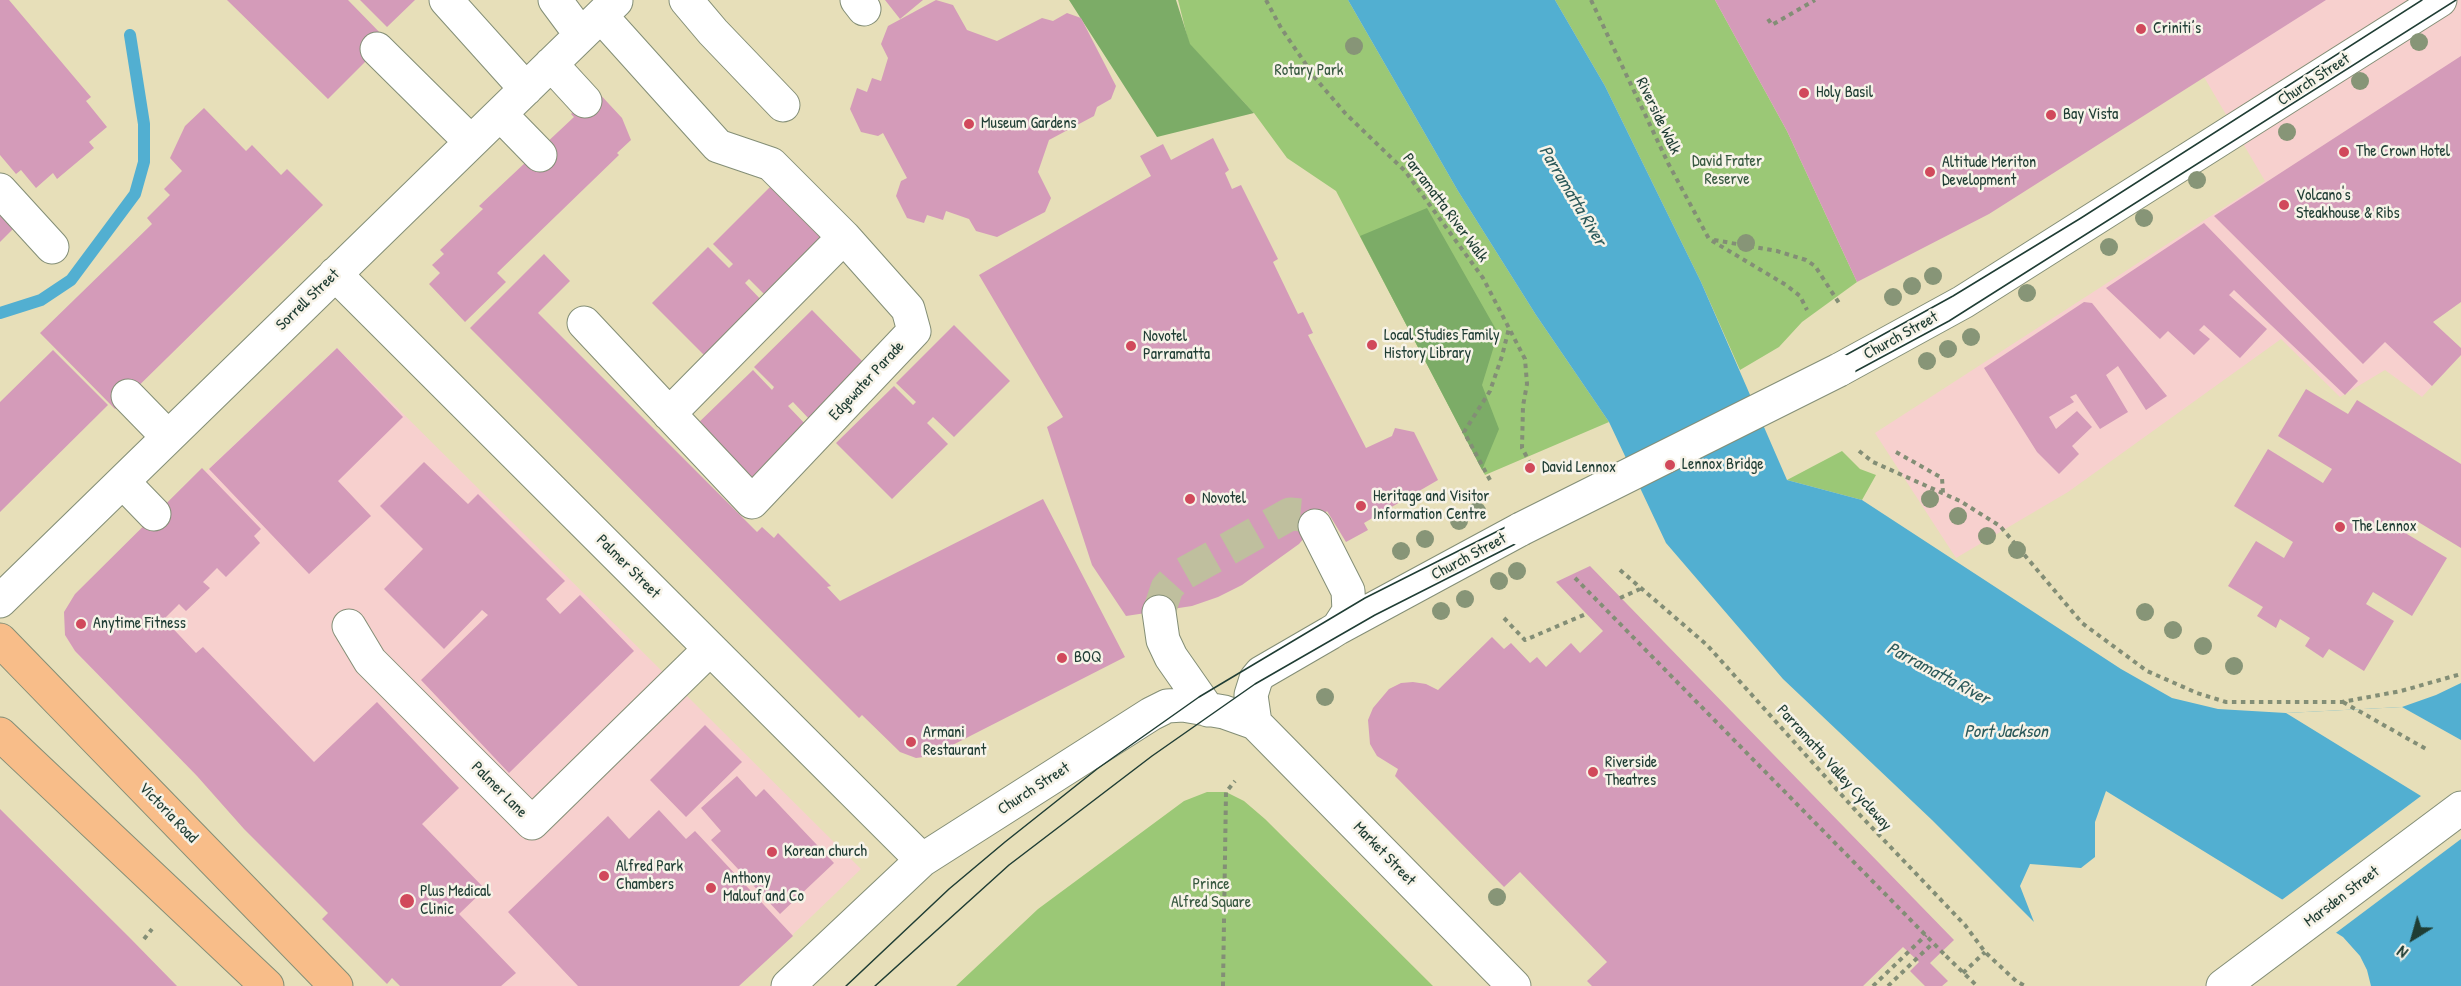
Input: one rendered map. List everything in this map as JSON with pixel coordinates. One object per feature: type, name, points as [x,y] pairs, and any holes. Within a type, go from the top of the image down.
[{"type":"main road","name":"Victoria Road","points":[[0,640],[336,986]]},
{"type":"main road","points":[[0,734],[267,986]]},
{"type":"street","points":[[446,0],[526,89]]},
{"type":"street","name":"Edgewater Parade","points":[[555,0],[600,17],[718,146],[771,164],[844,237],[908,309],[914,331],[752,502],[584,323]]},
{"type":"street","points":[[686,0],[713,32],[783,105]]},
{"type":"street","name":"Church Street","points":[[788,986],[922,860],[1151,714],[1167,706],[1183,705],[1224,712],[1254,723],[1251,695],[1256,679],[1344,614],[1521,529],[1839,370],[1963,302],[2440,0]]},
{"type":"street","name":"Sorrell Street","points":[[0,601],[600,17]]},
{"type":"street","points":[[377,50],[471,142]]},
{"type":"street","points":[[552,64],[585,101]]},
{"type":"street","points":[[500,114],[540,155]]},
{"type":"street","points":[[0,190],[52,247]]},
{"type":"street","points":[[669,414],[844,237]]},
{"type":"street","name":"Palmer Street","points":[[335,274],[922,860]]},
{"type":"street","points":[[128,396],[168,438]]},
{"type":"street","points":[[123,482],[154,514]]},
{"type":"street","points":[[1315,526],[1348,591],[1344,614]]},
{"type":"street","points":[[1159,612],[1163,640],[1171,657],[1208,710]]},
{"type":"street","name":"Palmer Lane","points":[[349,626],[370,662],[532,823],[710,649]]},
{"type":"street","name":"Market Street","points":[[1254,723],[1514,986]]},
{"type":"street","name":"Marsden Street","points":[[2223,986],[2461,808]]},
{"type":"path","name":"Parramatta River Walk","points":[[1266,0],[1281,28],[1316,79],[1345,113],[1412,180],[1483,278],[1525,359],[1527,384],[1523,406],[1522,448],[1529,461]]},
{"type":"path","name":"Riverside Walk","points":[[1591,0],[1668,163],[1709,239]]},
{"type":"path","points":[[1768,19],[1772,25],[1815,0]]},
{"type":"path","points":[[1709,239],[1777,251],[1806,260],[1815,266],[1839,303]]},
{"type":"path","points":[[1709,239],[1786,285],[1800,296],[1807,310]]},
{"type":"path","points":[[1490,480],[1464,432],[1490,391],[1509,327]]},
{"type":"path","points":[[1860,451],[1873,462],[1943,493],[2000,526],[2082,623],[2147,671],[2197,693],[2226,702],[2342,702],[2401,691],[2461,674]]},
{"type":"path","points":[[1896,452],[1942,478],[1943,493]]},
{"type":"path","name":"Parramatta Valley Cycleway","points":[[1620,570],[1707,645],[1850,805],[1965,925],[1985,952],[2016,981],[2025,986]]},
{"type":"path","points":[[1575,578],[1977,986]]},
{"type":"path","points":[[1620,598],[1640,589]]},
{"type":"path","points":[[1504,618],[1525,640],[1586,614]]},
{"type":"path","points":[[2342,702],[2426,749]]},
{"type":"path","points":[[1222,986],[1226,792],[1235,781]]},
{"type":"path","points":[[144,939],[153,929]]},
{"type":"path","points":[[1873,986],[1926,936]]},
{"type":"path","points":[[1888,986],[1933,943]]},
{"type":"path","points":[[1963,973],[1985,952]]},
{"type":"shaded area","points":[[2145,0],[2461,0],[2461,295],[2427,319],[2461,354],[2422,397],[2385,370],[2340,397],[2281,339],[2068,492],[1956,558],[1875,433],[2265,181],[2204,77]]},
{"type":"shaded area","points":[[337,348],[861,869],[739,986],[402,986],[75,651],[65,635],[76,594]]},
{"type":"green space","points":[[1069,0],[1176,0],[1190,44],[1254,113],[1157,137]]},
{"type":"green space","name":"Rotary Park","points":[[1178,0],[1348,0],[1458,191],[1536,315],[1609,422],[1485,475],[1336,191],[1287,158],[1254,113],[1189,44]]},
{"type":"green space","name":"David Frater Reserve","points":[[1555,0],[1715,0],[1787,131],[1857,282],[1802,322],[1779,347],[1740,370],[1701,282],[1605,86]]},
{"type":"green space","points":[[1427,208],[1498,333],[1482,385],[1499,429],[1482,470],[1360,236]]},
{"type":"green space","points":[[1842,451],[1860,469],[1876,475],[1862,500],[1787,480]]},
{"type":"green space","name":"Prince Alfred Square","points":[[1207,792],[1226,792],[1244,801],[1265,819],[1433,986],[956,986],[1038,909],[1184,801]]},
{"type":"water","name":"Port Jackson","points":[[1348,0],[1555,0],[1605,86],[1701,282],[1787,480],[1862,500],[2121,669],[2172,698],[2218,709],[2286,713],[2402,707],[2461,683],[2461,986],[2371,986],[2360,956],[2343,937],[2106,791],[2095,822],[2095,857],[2081,868],[2030,864],[2020,886],[2034,922],[1932,820],[1783,679],[1666,543],[1609,422],[1536,315],[1458,191]]},
{"type":"pier","points":[[2402,707],[2461,740],[2461,839],[2333,935],[2279,902],[2421,796],[2286,713]]},
{"type":"building","points":[[0,0],[9,0],[91,97],[86,101],[107,127],[89,142],[94,148],[57,179],[53,173],[36,188],[21,170],[16,174],[0,155]]},
{"type":"building","points":[[227,0],[348,0],[387,40],[328,99]]},
{"type":"building","points":[[360,0],[415,0],[387,27]]},
{"type":"building","points":[[885,0],[923,0],[900,19]]},
{"type":"building","name":"Museum Gardens","points":[[936,0],[953,5],[967,30],[997,41],[1042,18],[1053,21],[1067,13],[1081,18],[1116,86],[1111,99],[1097,107],[1094,116],[1049,140],[1038,172],[1051,198],[1045,212],[997,237],[976,231],[969,219],[946,211],[943,220],[927,215],[924,223],[907,218],[896,196],[901,181],[907,178],[883,133],[878,136],[861,132],[850,109],[857,88],[867,92],[872,78],[881,81],[888,58],[881,44],[888,26]]},
{"type":"building","name":"Altitude Meriton Development","points":[[1715,0],[2326,0],[1989,214],[1857,282],[1787,131]]},
{"type":"building","points":[[2461,56],[2461,302],[2433,322],[2461,348],[2461,355],[2432,386],[2385,342],[2363,364],[2214,216]]},
{"type":"building","points":[[596,90],[622,118],[631,140],[617,153],[619,155],[497,273],[506,282],[465,322],[429,284],[440,273],[432,265],[444,254],[440,250],[483,209],[479,206],[574,117],[571,114]]},
{"type":"building","points":[[204,108],[246,151],[252,145],[281,175],[287,169],[323,205],[115,409],[40,333],[152,224],[147,218],[170,195],[164,189],[182,171],[170,158],[185,126]]},
{"type":"building","name":"Novotel Parramatta","points":[[1213,138],[1229,170],[1225,173],[1232,189],[1241,185],[1278,259],[1273,262],[1298,314],[1303,312],[1313,333],[1308,335],[1366,448],[1392,436],[1395,428],[1414,432],[1438,480],[1364,523],[1368,530],[1346,542],[1327,511],[1299,544],[1242,585],[1192,606],[1126,616],[1092,565],[1047,427],[1063,417],[979,275],[1151,176],[1140,156],[1163,144],[1171,160]]},
{"type":"building","points":[[770,187],[827,244],[770,300],[749,279],[745,283],[766,305],[709,360],[652,303],[708,247],[729,268],[733,264],[713,244]]},
{"type":"building","points":[[0,200],[21,221],[0,242]]},
{"type":"building","points":[[2204,223],[2358,381],[2345,395],[2234,290],[2229,295],[2267,329],[2240,358],[2204,325],[2199,330],[2210,339],[2194,355],[2168,331],[2160,339],[2106,288]]},
{"type":"building","points":[[544,254],[570,281],[538,313],[757,532],[762,527],[774,538],[778,533],[831,586],[827,587],[840,601],[1043,499],[1125,657],[931,756],[916,758],[900,752],[862,715],[859,718],[470,328]]},
{"type":"building","points":[[2084,302],[2092,303],[2167,396],[2146,410],[2118,366],[2106,375],[2128,412],[2100,429],[2076,394],[2070,397],[2074,402],[2049,417],[2056,429],[2077,411],[2092,427],[2072,446],[2079,454],[2059,474],[2037,452],[1984,368]]},
{"type":"building","points":[[812,310],[868,367],[812,422],[793,402],[788,406],[808,427],[751,483],[695,426],[753,370],[772,390],[774,387],[754,367]]},
{"type":"building","points":[[954,325],[1010,381],[954,437],[933,417],[927,423],[948,444],[892,499],[836,443],[894,386],[913,405],[916,402],[896,383]]},
{"type":"building","points":[[337,348],[403,417],[338,481],[371,516],[309,574],[209,469]]},
{"type":"building","points":[[53,350],[108,405],[0,512],[0,402]]},
{"type":"building","name":"The Lennox","points":[[2306,389],[2348,414],[2357,400],[2461,464],[2461,548],[2415,520],[2407,534],[2447,558],[2412,616],[2373,592],[2366,604],[2394,621],[2364,671],[2329,649],[2323,658],[2305,646],[2310,638],[2280,619],[2276,628],[2257,616],[2263,607],[2228,586],[2256,541],[2284,558],[2293,542],[2234,506],[2268,449],[2323,483],[2332,469],[2278,436]]},
{"type":"building","points":[[424,462],[468,504],[478,494],[565,581],[546,599],[560,614],[580,595],[634,651],[509,773],[421,680],[488,615],[482,610],[444,649],[384,589],[423,549],[380,506]]},
{"type":"building","points":[[202,468],[261,529],[254,536],[260,543],[226,577],[217,568],[203,582],[210,588],[186,611],[179,604],[164,619],[196,653],[203,647],[314,762],[377,702],[459,788],[422,824],[485,889],[459,914],[516,973],[501,986],[400,986],[392,978],[387,984],[322,919],[328,913],[244,829],[197,776],[75,651],[65,635],[64,612],[75,594]]},
{"type":"building","name":"Riverside Theatres","points":[[1590,566],[1954,940],[1930,963],[1948,981],[1942,986],[1925,986],[1910,971],[1919,962],[1903,947],[1863,986],[1592,986],[1587,981],[1607,962],[1520,872],[1504,887],[1395,776],[1398,769],[1377,756],[1370,744],[1368,720],[1373,708],[1389,689],[1401,683],[1413,682],[1426,684],[1438,690],[1492,637],[1504,649],[1511,643],[1530,663],[1537,657],[1546,667],[1571,643],[1580,653],[1603,631],[1556,582]]},
{"type":"building","points":[[705,725],[742,762],[686,817],[650,780]]},
{"type":"building","name":"Korean church","points":[[737,776],[756,797],[764,789],[834,863],[780,914],[711,840],[721,831],[701,808]]},
{"type":"building","points":[[0,809],[129,937],[177,986],[0,986]]},
{"type":"building","name":"Alfred Park Chambers","points":[[659,810],[686,839],[695,831],[793,936],[739,986],[578,986],[508,912],[608,816],[629,839]]},
{"type":"waterway","points":[[0,313],[41,300],[71,280],[135,194],[144,162],[144,124],[130,35]]},
{"type":"tunnel","points":[[1159,612],[1167,588],[1176,578],[1290,514],[1302,515],[1315,526]]},
{"type":"tram line","points":[[846,986],[949,889],[1005,842],[1097,769],[1199,697],[1365,598],[1835,361],[1953,296],[2081,218],[2422,0]]},
{"type":"tram line","points":[[875,986],[1009,865],[1152,756],[1255,684],[1375,615],[1843,378],[1949,321],[2456,0]]},
{"type":"place","name":"Criniti’s","points":[[2141,29]]},
{"type":"place","name":"Holy Basil","points":[[1804,93]]},
{"type":"place","name":"Bay Vista","points":[[2051,115]]},
{"type":"place","name":"Museum Gardens","points":[[969,124]]},
{"type":"place","name":"The Crown Hotel","points":[[2344,152]]},
{"type":"place","name":"Altitude Meriton Development","points":[[1930,172]]},
{"type":"place","name":"Volcano's Steakhouse & Ribs","points":[[2284,205]]},
{"type":"place","name":"Local Studies Family History Library","points":[[1372,345]]},
{"type":"place","name":"Novotel Parramatta","points":[[1131,346]]},
{"type":"place","name":"Lennox Bridge","points":[[1670,465]]},
{"type":"place","name":"David Lennox","points":[[1530,468]]},
{"type":"place","name":"Novotel","points":[[1190,499]]},
{"type":"place","name":"Heritage and Visitor Information Centre","points":[[1361,506]]},
{"type":"place","name":"The Lennox","points":[[2340,527]]},
{"type":"place","name":"Anytime Fitness","points":[[81,624]]},
{"type":"place","name":"BOQ","points":[[1062,658]]},
{"type":"place","name":"Armani Restaurant","points":[[911,742]]},
{"type":"place","name":"Riverside Theatres","points":[[1593,772]]},
{"type":"place","name":"Korean church","points":[[772,852]]},
{"type":"place","name":"Alfred Park Chambers","points":[[604,876]]},
{"type":"place","name":"Anthony Malouf and Co","points":[[711,888]]},
{"type":"place","name":"Plus Medical Clinic","points":[[407,901]]},
{"type":"water label","name":"Parramatta River","points":[[1572,196]]},
{"type":"water label","name":"Parramatta River","points":[[1938,674]]}]
